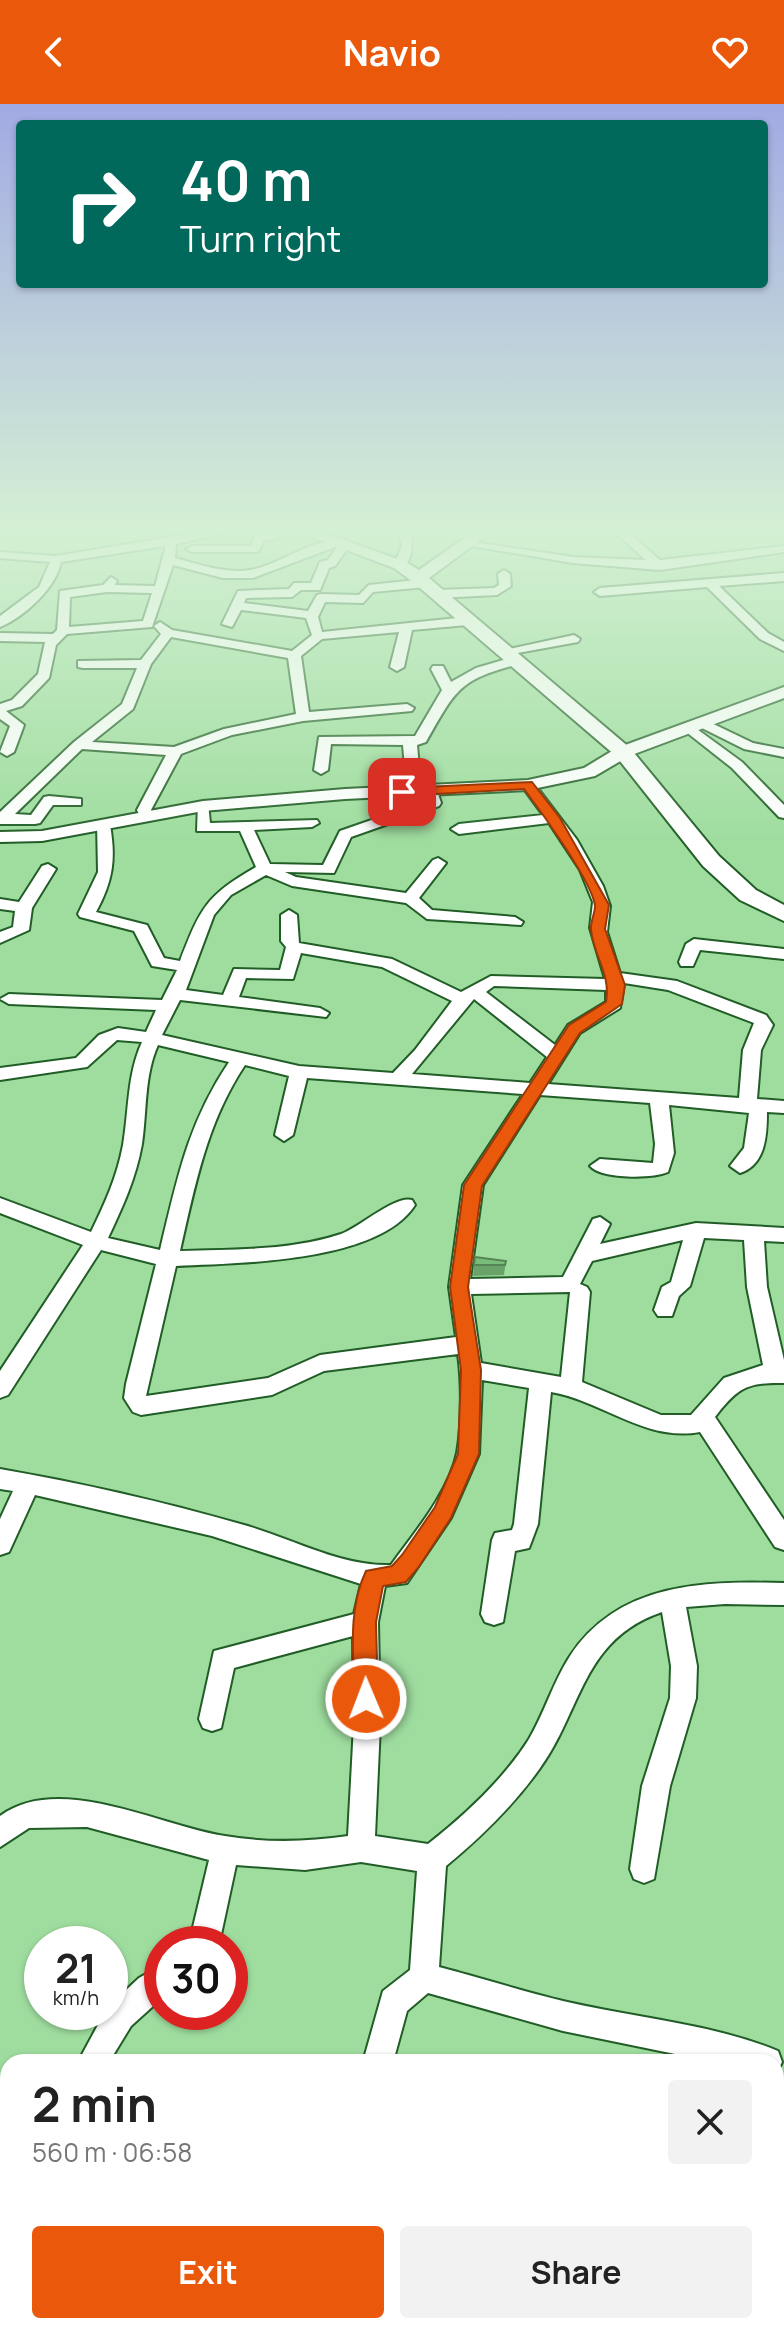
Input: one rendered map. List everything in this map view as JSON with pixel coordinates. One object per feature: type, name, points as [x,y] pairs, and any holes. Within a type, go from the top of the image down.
[{"type":"main road","points":[[484,634],[623,752],[711,861],[748,895],[784,914]]},
{"type":"street","points":[[0,637],[57,634]]},
{"type":"street","points":[[7,752],[17,725],[0,710],[17,703],[44,675],[58,634]]},
{"type":"street","points":[[1,819],[79,745],[128,706],[145,664],[167,634]]},
{"type":"street","points":[[174,634],[294,655],[319,636],[347,634]]},
{"type":"street","points":[[397,667],[405,634]]},
{"type":"street","points":[[762,634],[784,647]]},
{"type":"street","points":[[0,1389],[96,1242],[125,1181],[133,1141],[141,1063],[188,967],[206,914],[225,892],[265,869],[294,867],[328,870],[345,834],[434,803],[430,791],[412,768],[410,743],[421,739],[432,714],[458,679],[512,656],[574,639]]},
{"type":"street","points":[[294,655],[303,717]]},
{"type":"street","points":[[83,664],[145,664]]},
{"type":"street","points":[[438,669],[449,690]]},
{"type":"street","points":[[0,838],[42,836],[203,806],[345,794],[528,785],[589,772],[623,752],[784,692]]},
{"type":"street","points":[[79,745],[175,751],[229,732],[303,717],[407,708]]},
{"type":"street","points":[[697,726],[749,746],[784,753]]},
{"type":"street","points":[[697,726],[784,814]]},
{"type":"street","points":[[321,770],[324,740],[415,741]]},
{"type":"street","points":[[147,817],[144,810],[175,751]]},
{"type":"street","points":[[0,1479],[28,1483],[284,1546],[342,1570],[374,1578],[398,1575],[443,1511],[468,1454],[471,1370],[459,1287],[473,1185],[574,1029],[614,1004],[616,981],[598,929],[602,905],[584,866],[528,785]]},
{"type":"street","points":[[1,819],[35,820],[49,800],[76,802]]},
{"type":"street","points":[[203,806],[202,828],[312,823]]},
{"type":"street","points":[[459,829],[553,818]]},
{"type":"street","points":[[102,825],[109,864],[105,884],[86,914],[141,928],[158,962],[188,967]]},
{"type":"street","points":[[245,826],[265,869],[292,881],[411,899],[427,914],[515,922]]},
{"type":"street","points":[[411,899],[417,886],[438,863]]},
{"type":"street","points":[[0,938],[21,930],[24,908],[48,869]]},
{"type":"street","points":[[0,904],[24,908]]},
{"type":"street","points":[[289,915],[289,941],[294,947],[386,963],[468,994],[555,1054]]},
{"type":"street","points":[[687,962],[694,944],[784,954]]},
{"type":"street","points":[[229,1001],[240,973],[287,975],[294,947]]},
{"type":"street","points":[[398,1078],[468,994],[491,981],[616,981],[671,985],[760,1019],[764,1025],[752,1050],[756,1143],[747,1162],[740,1166]]},
{"type":"street","points":[[9,999],[229,1001],[320,1013]]},
{"type":"street","points":[[0,1074],[81,1063],[92,1057],[104,1038],[114,1033],[299,1072],[753,1108],[784,1107]]},
{"type":"street","points":[[239,1061],[218,1092],[197,1139],[137,1384],[135,1398],[141,1406],[272,1386],[320,1363],[469,1344]]},
{"type":"street","points":[[284,1135],[299,1072]]},
{"type":"street","points":[[600,1166],[652,1171],[661,1167],[666,1149],[659,1124],[659,1101]]},
{"type":"street","points":[[0,1205],[96,1242],[168,1259],[281,1254],[307,1249],[346,1240],[377,1225],[405,1205]]},
{"type":"street","points":[[459,1287],[570,1284],[600,1224]]},
{"type":"street","points":[[585,1255],[696,1230],[754,1236],[784,1235]]},
{"type":"street","points":[[665,1310],[669,1292],[680,1286],[696,1230]]},
{"type":"street","points":[[471,1370],[571,1387],[659,1424],[697,1424],[725,1385],[758,1374],[780,1373],[757,1287],[754,1236]]},
{"type":"street","points":[[571,1387],[580,1292]]},
{"type":"street","points":[[494,1614],[504,1540],[520,1541],[526,1524],[541,1381]]},
{"type":"street","points":[[702,1416],[784,1540]]},
{"type":"street","points":[[0,1545],[28,1483]]},
{"type":"street","points":[[361,1848],[367,1725],[365,1622],[374,1578]]},
{"type":"street","points":[[0,1833],[24,1815],[87,1814],[225,1850],[305,1856],[361,1848],[432,1859],[458,1839],[531,1758],[580,1663],[608,1627],[641,1608],[672,1599],[737,1593],[784,1594]]},
{"type":"street","points":[[644,1869],[656,1786],[683,1698],[684,1666],[672,1599]]},
{"type":"street","points":[[212,1719],[223,1659],[365,1622]]},
{"type":"street","points":[[208,1926],[225,1850]]},
{"type":"street","points":[[380,2054],[394,2002],[424,1977],[432,1859]]},
{"type":"street","points":[[424,1977],[563,2016],[739,2054]]},
{"type":"street","points":[[97,2054],[111,2025],[144,1993]]},
{"type":"building","points":[[475,1257],[506,1261],[505,1265],[474,1265]]},
{"type":"route","points":[[366,1699],[365,1622],[374,1578],[398,1575],[410,1562],[443,1511],[468,1454],[471,1370],[459,1287],[473,1185],[537,1089],[555,1054],[574,1029],[614,1004],[617,985],[598,929],[602,905],[596,889],[553,818],[528,785],[402,792]]}]
